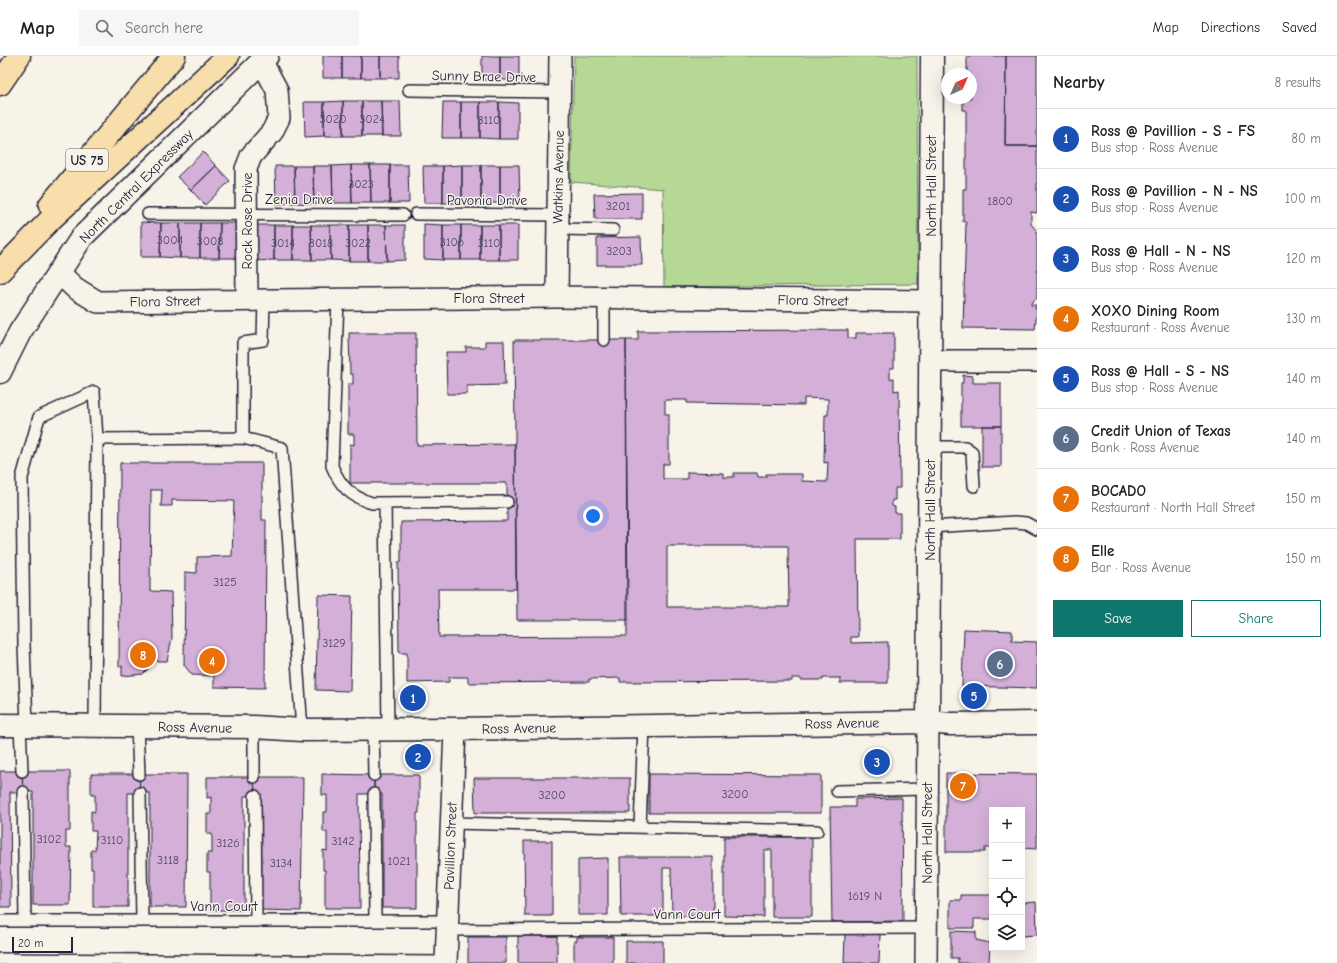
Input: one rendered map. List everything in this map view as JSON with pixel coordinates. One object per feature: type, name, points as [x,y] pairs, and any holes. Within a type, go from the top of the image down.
[{"type":"highway","points":[[0,84],[19,56]]},
{"type":"highway","name":"US 75","points":[[0,264],[174,56]]},
{"type":"highway","points":[[0,271],[51,219],[228,56]]},
{"type":"main road","name":"North Hall Street","points":[[928,722],[932,56]]},
{"type":"main road","name":"North Central Expressway","points":[[0,372],[20,332],[82,237],[114,204],[265,59]]},
{"type":"main road","name":"Ross Avenue","points":[[16,725],[254,727],[302,730],[928,722],[950,724],[1037,723]]},
{"type":"street","name":"Watkins Avenue","points":[[558,297],[557,222],[560,56]]},
{"type":"street","name":"Rock Rose Drive","points":[[256,299],[247,214],[246,170],[251,156],[272,132],[279,118],[277,90],[265,59]]},
{"type":"street","name":"Flora Street","points":[[58,272],[75,288],[98,302],[256,299],[558,297],[931,301]]},
{"type":"street","points":[[931,361],[1037,361]]},
{"type":"street","name":"North Hall Street","points":[[926,963],[928,722]]},
{"type":"street","name":"Pavillion Street","points":[[446,963],[455,729]]},
{"type":"lane","name":"Sunny Brae Drive","points":[[409,90],[559,92]]},
{"type":"lane","name":"Zenia Drive","points":[[148,214],[403,214]]},
{"type":"lane","name":"Pavonia Drive","points":[[416,214],[557,222],[613,230]]},
{"type":"lane","points":[[604,298],[604,340]]},
{"type":"lane","points":[[243,438],[243,343],[263,340],[256,299]]},
{"type":"lane","points":[[338,299],[332,466],[337,480],[346,491],[358,499],[372,503],[507,502]]},
{"type":"lane","points":[[22,771],[16,725],[24,645],[22,478],[38,417],[94,392],[97,438],[95,726]]},
{"type":"lane","points":[[97,438],[243,438],[282,448],[302,730]]},
{"type":"lane","points":[[930,447],[965,447],[972,452],[974,486]]},
{"type":"lane","points":[[374,775],[381,728],[385,503]]},
{"type":"lane","points":[[929,527],[1015,522],[1026,523],[1037,529]]},
{"type":"lane","points":[[137,726],[139,774]]},
{"type":"lane","points":[[640,827],[644,726]]},
{"type":"lane","points":[[254,727],[254,777]]},
{"type":"lane","points":[[837,791],[927,789]]},
{"type":"lane","points":[[23,792],[25,921]]},
{"type":"lane","points":[[140,793],[142,921]]},
{"type":"lane","points":[[374,794],[375,921]]},
{"type":"lane","points":[[254,796],[256,921]]},
{"type":"lane","points":[[451,823],[817,831]]},
{"type":"lane","name":"Vann Court","points":[[0,921],[375,921],[447,925],[926,928]]},
{"type":"lane","points":[[0,958],[446,963]]},
{"type":"green space","points":[[574,56],[917,56],[918,284],[664,287],[663,189],[571,182]]},
{"type":"building","points":[[323,56],[342,56],[342,78],[323,78]]},
{"type":"building","points":[[342,56],[361,56],[361,78],[342,78]]},
{"type":"building","points":[[361,56],[380,56],[380,78],[361,78]]},
{"type":"building","points":[[380,56],[399,56],[399,78],[380,78]]},
{"type":"building","points":[[482,56],[500,56],[500,80],[482,80]]},
{"type":"building","points":[[500,56],[519,56],[519,80],[500,80]]},
{"type":"building","points":[[967,56],[1006,56],[1005,146],[1037,146],[1037,213],[1031,212],[1031,224],[1037,231],[1037,298],[1031,303],[1031,305],[1036,305],[1035,309],[1037,309],[1035,329],[963,328],[966,222],[963,222],[963,189],[966,189],[966,110],[963,110],[963,104],[977,104],[977,68],[967,68]]},
{"type":"building","points":[[1006,56],[1037,56],[1037,146],[1005,146]]},
{"type":"building","points":[[343,101],[343,136],[324,136],[324,102]]},
{"type":"building","points":[[343,101],[362,101],[362,136],[343,136]]},
{"type":"building","points":[[362,101],[381,101],[382,136],[362,136]]},
{"type":"building","points":[[381,101],[400,101],[401,136],[382,136]]},
{"type":"building","points":[[304,102],[324,102],[324,136],[305,137]]},
{"type":"building","points":[[443,102],[461,102],[461,138],[442,138]]},
{"type":"building","points":[[461,102],[480,102],[480,138],[461,138]]},
{"type":"building","points":[[480,102],[499,102],[499,139],[480,138]]},
{"type":"building","points":[[499,102],[518,103],[518,139],[499,139]]},
{"type":"building","points":[[203,152],[216,166],[191,190],[177,177]]},
{"type":"building","points":[[351,165],[352,203],[333,203],[332,166]]},
{"type":"building","points":[[351,165],[370,165],[371,203],[352,203]]},
{"type":"building","points":[[370,165],[390,165],[390,203],[371,203]]},
{"type":"building","points":[[390,165],[408,165],[409,203],[390,203]]},
{"type":"building","points":[[462,165],[462,203],[443,203],[443,166]]},
{"type":"building","points":[[462,165],[481,165],[481,203],[462,203]]},
{"type":"building","points":[[481,165],[500,165],[500,203],[481,203]]},
{"type":"building","points":[[500,165],[519,165],[520,203],[500,203]]},
{"type":"building","points":[[216,166],[230,181],[205,205],[191,190]]},
{"type":"building","points":[[275,166],[294,166],[295,203],[276,204]]},
{"type":"building","points":[[294,166],[313,166],[314,204],[295,203]]},
{"type":"building","points":[[313,166],[332,166],[333,203],[314,204]]},
{"type":"building","points":[[423,166],[443,166],[443,203],[424,203]]},
{"type":"building","points":[[642,193],[642,219],[595,219],[594,194]]},
{"type":"building","points":[[141,222],[161,223],[160,257],[141,257]]},
{"type":"building","points":[[161,223],[180,223],[180,258],[160,257]]},
{"type":"building","points":[[180,223],[200,223],[200,258],[180,258]]},
{"type":"building","points":[[200,223],[220,223],[219,258],[200,258]]},
{"type":"building","points":[[220,223],[240,223],[239,258],[219,258]]},
{"type":"building","points":[[424,224],[443,225],[443,260],[424,259]]},
{"type":"building","points":[[255,225],[274,225],[274,260],[255,261]]},
{"type":"building","points":[[274,225],[293,225],[293,260],[274,260]]},
{"type":"building","points":[[293,225],[311,225],[312,260],[293,260]]},
{"type":"building","points":[[311,225],[330,225],[331,260],[312,260]]},
{"type":"building","points":[[330,225],[349,225],[349,261],[331,260]]},
{"type":"building","points":[[349,225],[368,225],[368,261],[349,261]]},
{"type":"building","points":[[368,225],[386,225],[387,261],[368,261]]},
{"type":"building","points":[[386,225],[405,225],[405,260],[387,261]]},
{"type":"building","points":[[443,225],[461,225],[461,260],[443,260]]},
{"type":"building","points":[[461,225],[480,225],[480,260],[461,260]]},
{"type":"building","points":[[480,225],[499,225],[499,260],[480,260]]},
{"type":"building","points":[[499,225],[518,225],[518,260],[499,260]]},
{"type":"building","points":[[641,237],[642,265],[597,265],[597,238]]},
{"type":"building","points":[[848,330],[848,338],[856,338],[856,333],[894,333],[894,368],[890,368],[890,379],[894,378],[894,391],[899,390],[900,488],[895,488],[895,500],[892,500],[892,506],[895,507],[895,513],[900,513],[900,539],[857,539],[858,637],[851,637],[851,643],[888,642],[888,683],[840,683],[840,678],[800,680],[800,678],[792,678],[792,681],[620,682],[620,678],[589,679],[589,682],[468,683],[468,677],[449,677],[449,682],[407,683],[407,653],[399,653],[398,562],[401,562],[401,522],[507,521],[507,483],[350,483],[350,444],[354,445],[354,434],[348,434],[348,384],[353,384],[353,374],[350,374],[349,333],[416,333],[417,445],[515,444],[516,589],[438,589],[439,637],[627,636],[626,340],[638,340],[638,331]],"holes":[[[804,398],[828,399],[828,415],[825,415],[824,463],[828,462],[827,482],[802,481],[802,474],[766,474],[766,477],[758,477],[757,473],[734,473],[734,477],[723,477],[723,473],[687,472],[687,479],[663,479],[663,464],[669,464],[669,414],[665,414],[665,400],[687,400],[687,403],[804,405]],[[667,546],[788,546],[789,607],[667,607]]]},
{"type":"building","points":[[514,340],[626,340],[628,620],[517,620]]},
{"type":"building","points":[[485,341],[504,341],[505,385],[467,386],[467,394],[447,394],[446,352],[466,352],[466,347],[485,347]]},
{"type":"building","points":[[963,375],[973,376],[973,383],[1001,383],[1001,426],[961,426],[961,383],[963,383]]},
{"type":"building","points":[[982,426],[1001,426],[1001,467],[982,467]]},
{"type":"building","points":[[120,463],[262,463],[262,520],[266,520],[265,688],[214,687],[214,676],[192,675],[184,665],[185,572],[197,573],[197,557],[232,556],[234,501],[172,500],[172,506],[161,506],[162,490],[151,490],[150,591],[171,592],[172,638],[167,661],[150,661],[148,669],[143,674],[122,676],[122,666],[119,667]]},
{"type":"building","points":[[318,595],[352,596],[350,691],[316,690]]},
{"type":"building","points":[[964,629],[1012,631],[1012,641],[1037,642],[1037,688],[962,686]]},
{"type":"building","points":[[0,771],[22,771],[23,792],[10,792],[11,907],[0,907]]},
{"type":"building","points":[[22,771],[70,771],[70,831],[66,831],[66,847],[71,847],[70,905],[33,905],[33,792],[23,792]]},
{"type":"building","points":[[946,773],[1037,774],[1037,849],[1025,848],[1025,807],[989,807],[989,848],[985,848],[985,852],[946,852]]},
{"type":"building","points":[[91,774],[139,774],[140,793],[128,793],[128,907],[93,907],[93,869],[91,869],[91,850],[95,850],[96,831],[91,831],[91,811],[95,812],[95,795],[91,795]]},
{"type":"building","points":[[139,774],[187,774],[186,907],[150,907],[150,793],[140,793]]},
{"type":"building","points":[[322,774],[374,775],[374,794],[359,794],[360,908],[325,908],[325,870],[323,870],[323,850],[327,851],[327,832],[323,832],[323,812],[327,812],[327,795],[322,795]]},
{"type":"building","points":[[649,774],[821,775],[821,813],[649,813]]},
{"type":"building","points":[[374,775],[419,775],[419,813],[417,813],[417,908],[382,908],[382,794],[374,794]]},
{"type":"building","points":[[207,777],[254,777],[255,796],[244,796],[244,910],[210,910],[210,872],[207,872],[207,853],[212,853],[212,834],[207,834],[207,814],[211,814],[211,797],[207,798]]},
{"type":"building","points":[[254,777],[303,777],[301,911],[261,910],[261,796],[255,796]]},
{"type":"building","points":[[474,778],[630,778],[630,813],[475,813]]},
{"type":"building","points":[[902,798],[903,921],[832,922],[830,807],[855,807],[855,799]]},
{"type":"building","points":[[724,837],[812,837],[812,917],[772,917],[772,850],[764,850],[764,917],[724,916]]},
{"type":"building","points":[[524,841],[552,841],[552,916],[525,916]]},
{"type":"building","points":[[620,857],[713,857],[713,916],[672,916],[671,868],[663,868],[663,916],[621,916]]},
{"type":"building","points":[[608,858],[608,915],[578,915],[578,859]]},
{"type":"building","points":[[961,895],[989,895],[989,919],[974,919],[974,928],[950,928],[950,900],[961,900]]},
{"type":"building","points":[[1036,902],[1037,935],[1025,936],[1025,903]]},
{"type":"building","points":[[951,931],[976,932],[976,940],[989,943],[989,963],[958,963],[958,958],[951,958]]},
{"type":"building","points":[[845,933],[880,934],[879,963],[844,963]]},
{"type":"building","points":[[518,936],[557,936],[557,963],[518,963]]},
{"type":"building","points":[[468,937],[506,937],[506,963],[468,963]]},
{"type":"building","points":[[577,937],[613,937],[613,963],[574,963],[574,941],[577,941]]},
{"type":"building","points":[[626,941],[663,941],[663,963],[626,963]]},
{"type":"place","name":"Elle","points":[[143,655]]},
{"type":"place","name":"XOXO Dining Room","points":[[212,661]]},
{"type":"place","name":"Credit Union of Texas","points":[[1000,664]]},
{"type":"place","name":"Ross @ Hall - S - NS","points":[[974,696]]},
{"type":"place","name":"Ross @ Pavillion - S - FS","points":[[413,698]]},
{"type":"place","name":"Ross @ Pavillion - N - NS","points":[[418,757]]},
{"type":"place","name":"Ross @ Hall - N - NS","points":[[877,762]]},
{"type":"place","name":"BOCADO","points":[[963,786]]}]
